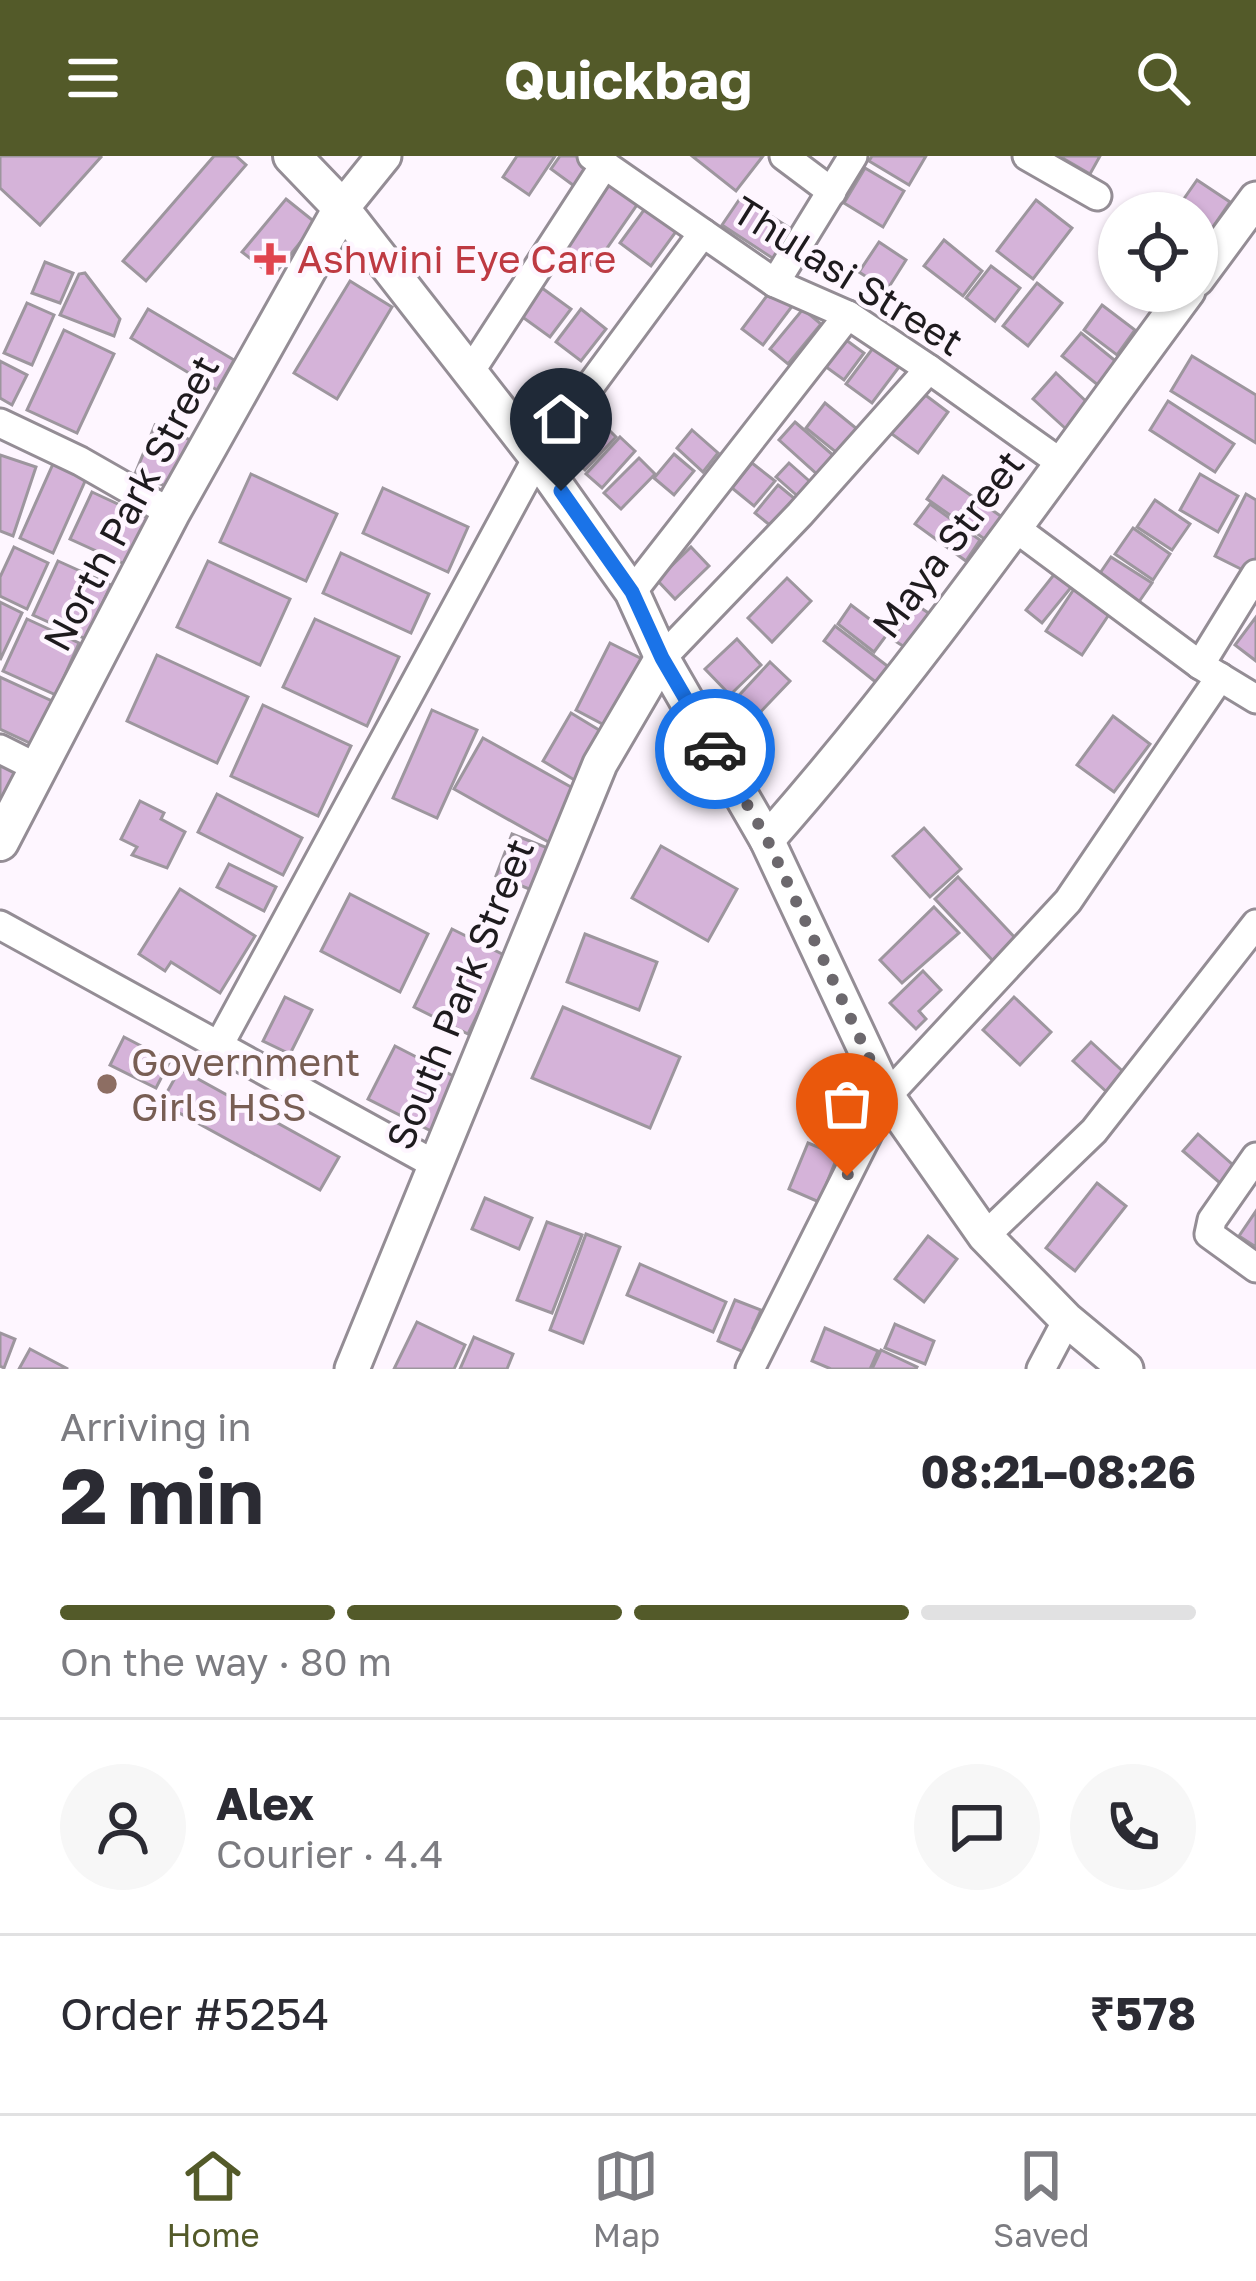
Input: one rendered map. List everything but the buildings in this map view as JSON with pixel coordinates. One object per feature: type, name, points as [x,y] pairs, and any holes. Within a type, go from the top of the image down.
[{"type":"main road","points":[[292,156],[342,208]]},
{"type":"main road","name":"North Park Street","points":[[0,842],[171,513],[342,208]]},
{"type":"street","points":[[384,156],[342,208],[537,458],[632,592],[662,658],[767,839],[887,1096],[985,1237],[1067,1319],[1126,1369]]},
{"type":"street","points":[[784,156],[832,192]]},
{"type":"street","points":[[775,283],[853,156]]},
{"type":"street","points":[[1027,156],[1097,196]]},
{"type":"street","points":[[470,372],[599,160]]},
{"type":"street","name":"Thulasi Street","points":[[599,160],[775,283],[848,315],[1060,464]]},
{"type":"street","points":[[1218,251],[1256,199]]},
{"type":"street","points":[[218,1047],[537,458],[703,233]]},
{"type":"street","name":"Maya Street","points":[[767,839],[825,774],[1172,312]]},
{"type":"street","points":[[632,592],[848,315]]},
{"type":"street","points":[[662,658],[800,514],[929,369]]},
{"type":"street","points":[[0,423],[80,460],[171,513]]},
{"type":"street","points":[[1014,527],[1210,671],[1256,699]]},
{"type":"street","points":[[750,1369],[887,1096],[1068,901],[1210,671],[1256,574]]},
{"type":"street","name":"South Park Street","points":[[352,1369],[600,764],[662,658]]},
{"type":"street","points":[[0,749],[38,768]]},
{"type":"street","points":[[985,1237],[1094,1132],[1256,924]]},
{"type":"street","points":[[0,925],[436,1165]]},
{"type":"street","points":[[1256,1156],[1212,1220],[1209,1234],[1256,1268]]},
{"type":"street","points":[[1041,1369],[1067,1319]]},
{"type":"way so far","points":[[715,749],[767,839],[887,1096],[847,1176]]},
{"type":"place","name":"Ashwini Eye Care","points":[[270,259]]},
{"type":"place","name":"Government Girls HSS","points":[[107,1084]]},
{"type":"route","points":[[561,491],[632,592],[662,658],[715,749]]}]
